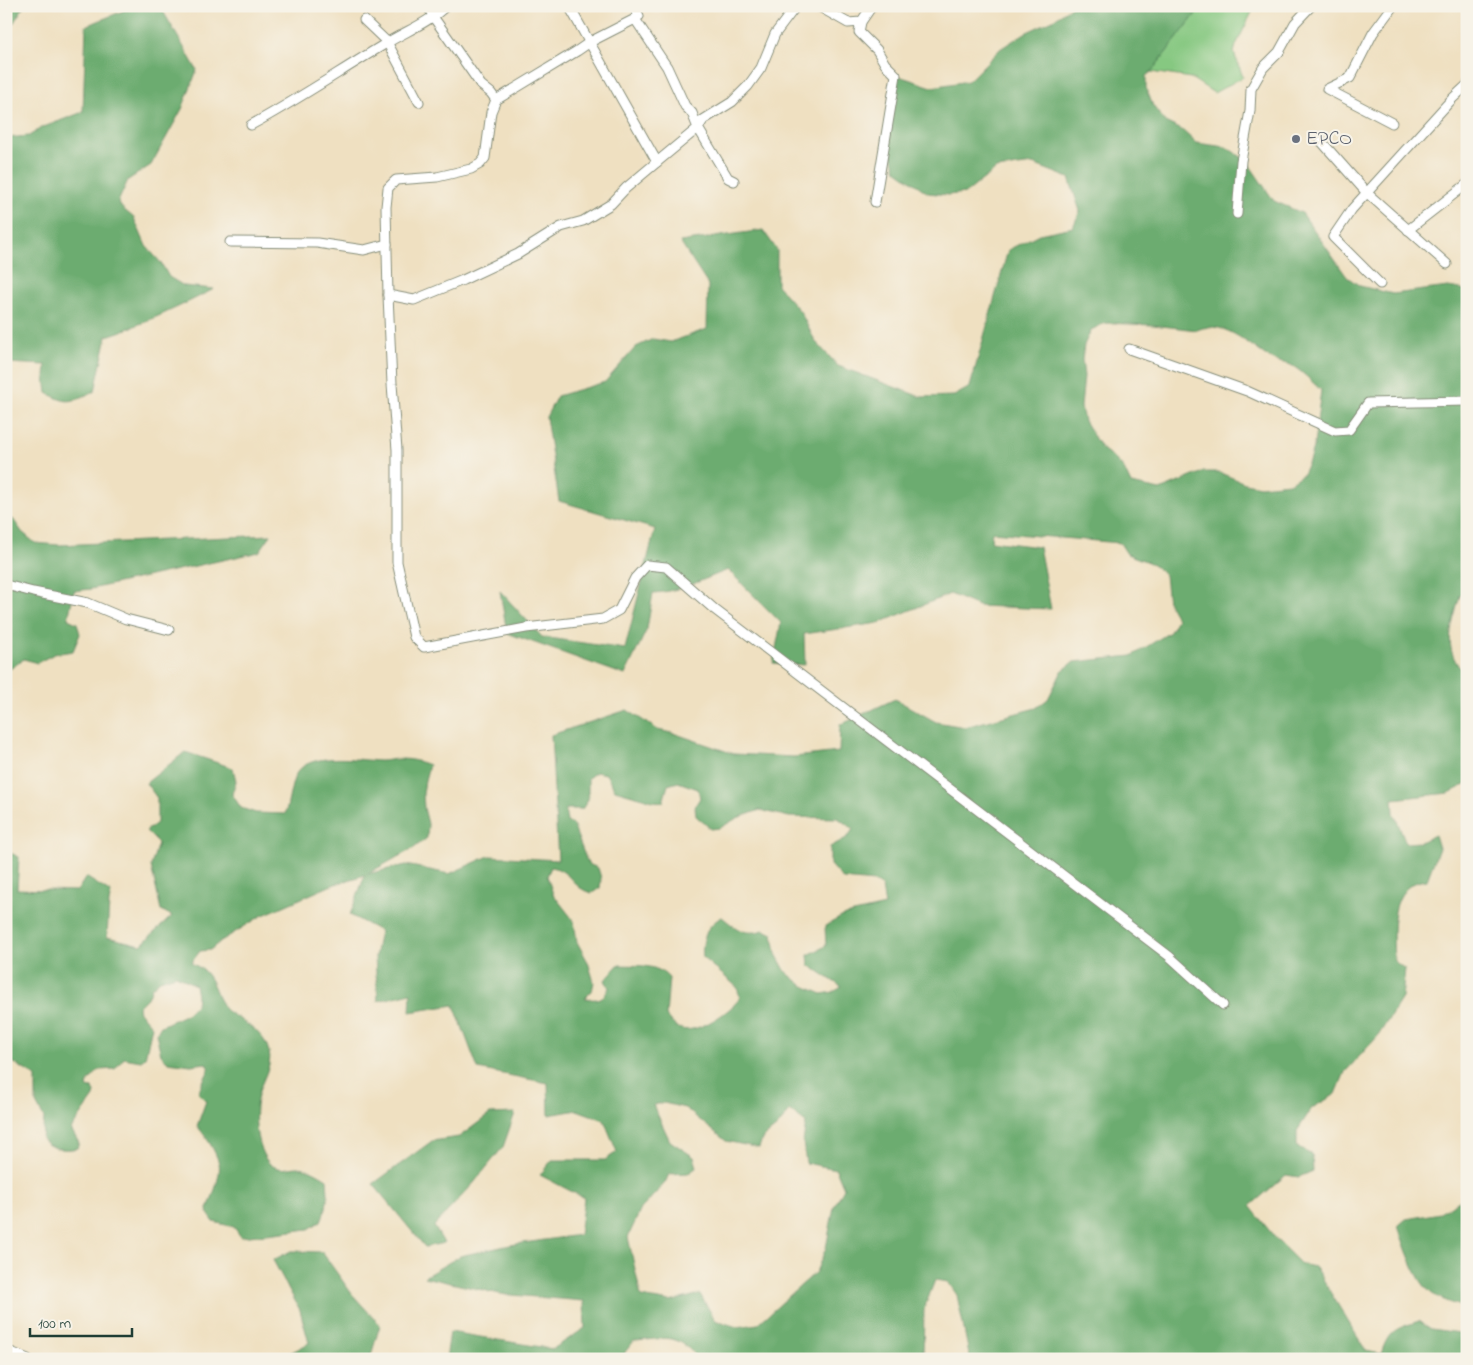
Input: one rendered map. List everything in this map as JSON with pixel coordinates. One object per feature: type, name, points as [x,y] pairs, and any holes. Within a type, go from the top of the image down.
[{"type":"street","points":[[428,6],[434,18],[481,85],[496,100]]},
{"type":"street","points":[[251,125],[292,103],[387,42],[434,18],[446,6]]},
{"type":"street","points":[[569,6],[657,162]]},
{"type":"street","points":[[634,6],[639,16],[635,19],[590,42],[496,100],[491,112],[484,158],[480,164],[437,177],[396,180],[388,188],[386,207],[388,295],[397,450],[397,562],[414,637],[424,648],[526,628],[603,619],[619,610],[635,578],[647,566],[666,567],[714,609],[1169,956],[1223,1005]]},
{"type":"street","points":[[388,295],[414,300],[463,280],[518,254],[561,228],[583,221],[611,204],[626,188],[698,128],[703,120],[732,102],[748,86],[761,68],[775,34],[796,6]]},
{"type":"street","points":[[818,6],[848,23],[861,22]]},
{"type":"street","points":[[872,6],[861,22],[859,32],[877,50],[885,64],[896,75],[875,202]]},
{"type":"street","points":[[1236,214],[1241,161],[1250,111],[1251,90],[1263,68],[1279,52],[1295,23],[1311,6]]},
{"type":"street","points":[[1392,123],[1327,89],[1350,78],[1373,33],[1394,6]]},
{"type":"street","points":[[635,19],[667,67],[685,106],[692,113],[698,128],[728,178],[734,181]]},
{"type":"street","points":[[364,20],[387,42],[419,102]]},
{"type":"street","points":[[1380,284],[1333,237],[1352,209],[1467,85]]},
{"type":"street","points":[[1321,141],[1367,194],[1447,264]]},
{"type":"street","points":[[1408,230],[1467,184]]},
{"type":"street","points":[[230,242],[317,243],[364,250],[387,244]]},
{"type":"street","points":[[1129,349],[1247,391],[1335,432],[1349,430],[1368,403],[1467,401]]},
{"type":"street","points":[[6,585],[88,603],[126,619],[169,630]]},
{"type":"street","points":[[6,1350],[28,1359]]},
{"type":"green space","points":[[6,6],[24,6],[6,35]]},
{"type":"green space","points":[[135,6],[160,6],[197,70],[182,109],[151,165],[128,180],[118,202],[134,218],[146,246],[161,263],[169,277],[184,286],[214,289],[161,315],[107,336],[95,391],[71,401],[66,401],[47,393],[46,365],[6,363],[6,138],[29,136],[41,128],[83,112],[86,26]]},
{"type":"green space","points":[[1072,6],[1202,6],[1146,76],[1146,88],[1153,106],[1165,122],[1182,130],[1196,143],[1226,147],[1246,160],[1274,201],[1302,213],[1347,277],[1360,286],[1393,294],[1448,287],[1467,290],[1467,593],[1460,595],[1450,638],[1453,657],[1467,676],[1467,784],[1449,793],[1393,799],[1394,813],[1406,843],[1420,842],[1435,835],[1439,848],[1427,880],[1414,883],[1405,890],[1395,911],[1393,924],[1394,961],[1405,969],[1402,998],[1378,1036],[1345,1072],[1336,1094],[1312,1108],[1297,1131],[1297,1147],[1312,1155],[1313,1171],[1299,1177],[1286,1175],[1250,1206],[1276,1239],[1301,1264],[1315,1267],[1366,1351],[1381,1354],[1387,1339],[1394,1331],[1419,1321],[1431,1329],[1467,1334],[1467,1359],[970,1359],[957,1295],[948,1282],[935,1280],[924,1309],[923,1359],[698,1359],[677,1340],[663,1338],[634,1341],[625,1352],[624,1359],[446,1359],[450,1332],[553,1349],[585,1328],[584,1301],[500,1294],[424,1277],[460,1256],[510,1245],[579,1235],[584,1198],[540,1175],[552,1160],[605,1160],[617,1152],[604,1120],[577,1110],[549,1115],[548,1083],[478,1069],[454,1005],[410,1012],[411,993],[378,1001],[375,957],[380,931],[350,915],[365,875],[332,885],[261,916],[210,950],[200,951],[191,963],[207,975],[225,1009],[256,1031],[264,1040],[270,1057],[256,1103],[258,1141],[265,1158],[277,1168],[299,1167],[327,1179],[328,1194],[326,1208],[321,1221],[309,1229],[241,1237],[234,1227],[214,1222],[207,1212],[216,1188],[220,1168],[213,1148],[197,1126],[206,1101],[199,1094],[199,1091],[209,1068],[206,1063],[191,1065],[168,1062],[161,1055],[156,1033],[161,1026],[185,1015],[196,1005],[195,985],[176,975],[160,980],[152,987],[149,996],[138,1007],[139,1012],[152,1026],[145,1058],[141,1061],[124,1058],[115,1069],[99,1070],[88,1082],[87,1087],[92,1088],[95,1092],[94,1097],[71,1129],[79,1143],[77,1148],[58,1148],[45,1142],[42,1139],[44,1118],[36,1103],[36,1077],[6,1060],[6,851],[19,857],[17,889],[77,891],[86,877],[111,893],[107,937],[141,945],[172,916],[161,910],[151,866],[158,843],[146,831],[157,823],[157,798],[146,783],[185,752],[233,768],[236,781],[232,794],[241,808],[256,813],[285,814],[296,774],[302,767],[312,762],[335,759],[380,761],[403,759],[429,765],[423,794],[428,824],[427,838],[414,848],[367,874],[406,865],[449,874],[489,856],[558,860],[551,735],[627,710],[658,730],[676,734],[734,754],[794,757],[839,752],[840,725],[895,699],[936,722],[965,727],[1036,708],[1048,699],[1062,671],[1074,662],[1132,656],[1170,632],[1177,619],[1168,603],[1165,575],[1153,564],[1127,554],[1120,543],[992,532],[991,541],[1039,547],[1051,609],[978,606],[950,594],[879,623],[804,634],[805,665],[773,663],[781,623],[728,570],[682,588],[653,593],[647,629],[625,675],[507,633],[500,591],[542,637],[625,649],[655,529],[559,501],[546,417],[557,396],[605,382],[636,347],[653,339],[671,342],[707,329],[708,285],[680,242],[763,230],[777,250],[777,285],[800,311],[815,341],[838,366],[921,397],[954,396],[970,387],[1008,250],[1039,234],[1073,227],[1080,211],[1069,178],[1033,164],[996,169],[966,193],[948,195],[928,193],[896,170],[887,135],[896,75],[932,87],[968,81],[1000,49],[1025,33],[1053,20]],"holes":[[[1105,323],[1153,325],[1197,330],[1208,327],[1219,328],[1229,331],[1276,361],[1289,364],[1299,370],[1321,390],[1314,445],[1303,474],[1289,483],[1260,486],[1245,483],[1218,472],[1203,472],[1160,490],[1131,484],[1124,469],[1101,448],[1084,421],[1081,407],[1084,345],[1091,330]],[[596,772],[606,774],[615,790],[653,801],[663,802],[668,785],[678,782],[698,789],[700,798],[695,806],[696,816],[711,829],[720,828],[737,818],[760,810],[789,817],[838,818],[853,829],[848,837],[830,847],[830,865],[843,879],[874,882],[882,887],[885,906],[845,915],[825,926],[826,946],[808,955],[809,965],[842,987],[833,992],[822,994],[802,985],[786,972],[776,954],[773,934],[764,930],[746,932],[722,917],[708,929],[704,940],[703,958],[737,987],[740,998],[714,1020],[688,1030],[681,1029],[675,1025],[666,1016],[669,978],[664,973],[646,966],[618,965],[605,980],[609,988],[605,995],[597,999],[585,998],[592,991],[594,982],[588,962],[577,942],[574,921],[553,894],[547,876],[551,867],[563,872],[585,891],[592,893],[600,888],[601,878],[598,868],[588,864],[573,825],[567,822],[565,809],[582,809],[588,800],[588,778]],[[664,1103],[685,1108],[726,1141],[759,1148],[762,1139],[777,1127],[790,1111],[806,1123],[803,1142],[806,1163],[836,1169],[844,1188],[834,1207],[826,1248],[816,1272],[758,1324],[737,1327],[715,1320],[700,1294],[670,1302],[641,1297],[628,1237],[641,1209],[665,1183],[669,1174],[689,1173],[697,1167],[694,1157],[670,1141],[653,1105]]]},
{"type":"green space","points":[[1202,6],[1255,6],[1234,53],[1243,77],[1214,93],[1191,78],[1151,72]]},
{"type":"green space","points":[[13,519],[22,532],[35,543],[59,545],[271,535],[259,552],[91,589],[74,591],[68,619],[77,623],[80,634],[73,651],[54,654],[37,663],[24,659],[10,669],[6,667],[6,520]]},
{"type":"green space","points":[[515,1113],[503,1147],[473,1184],[434,1226],[444,1243],[425,1247],[373,1184],[432,1141],[459,1137],[490,1114]]},
{"type":"green space","points":[[1467,1196],[1467,1309],[1434,1295],[1422,1283],[1412,1264],[1398,1226],[1406,1219],[1440,1213]]},
{"type":"green space","points":[[291,1251],[322,1252],[352,1294],[380,1325],[370,1359],[279,1359],[309,1343],[300,1310],[273,1260]]},
{"type":"place","name":"EPCO","points":[[1296,139]]}]
